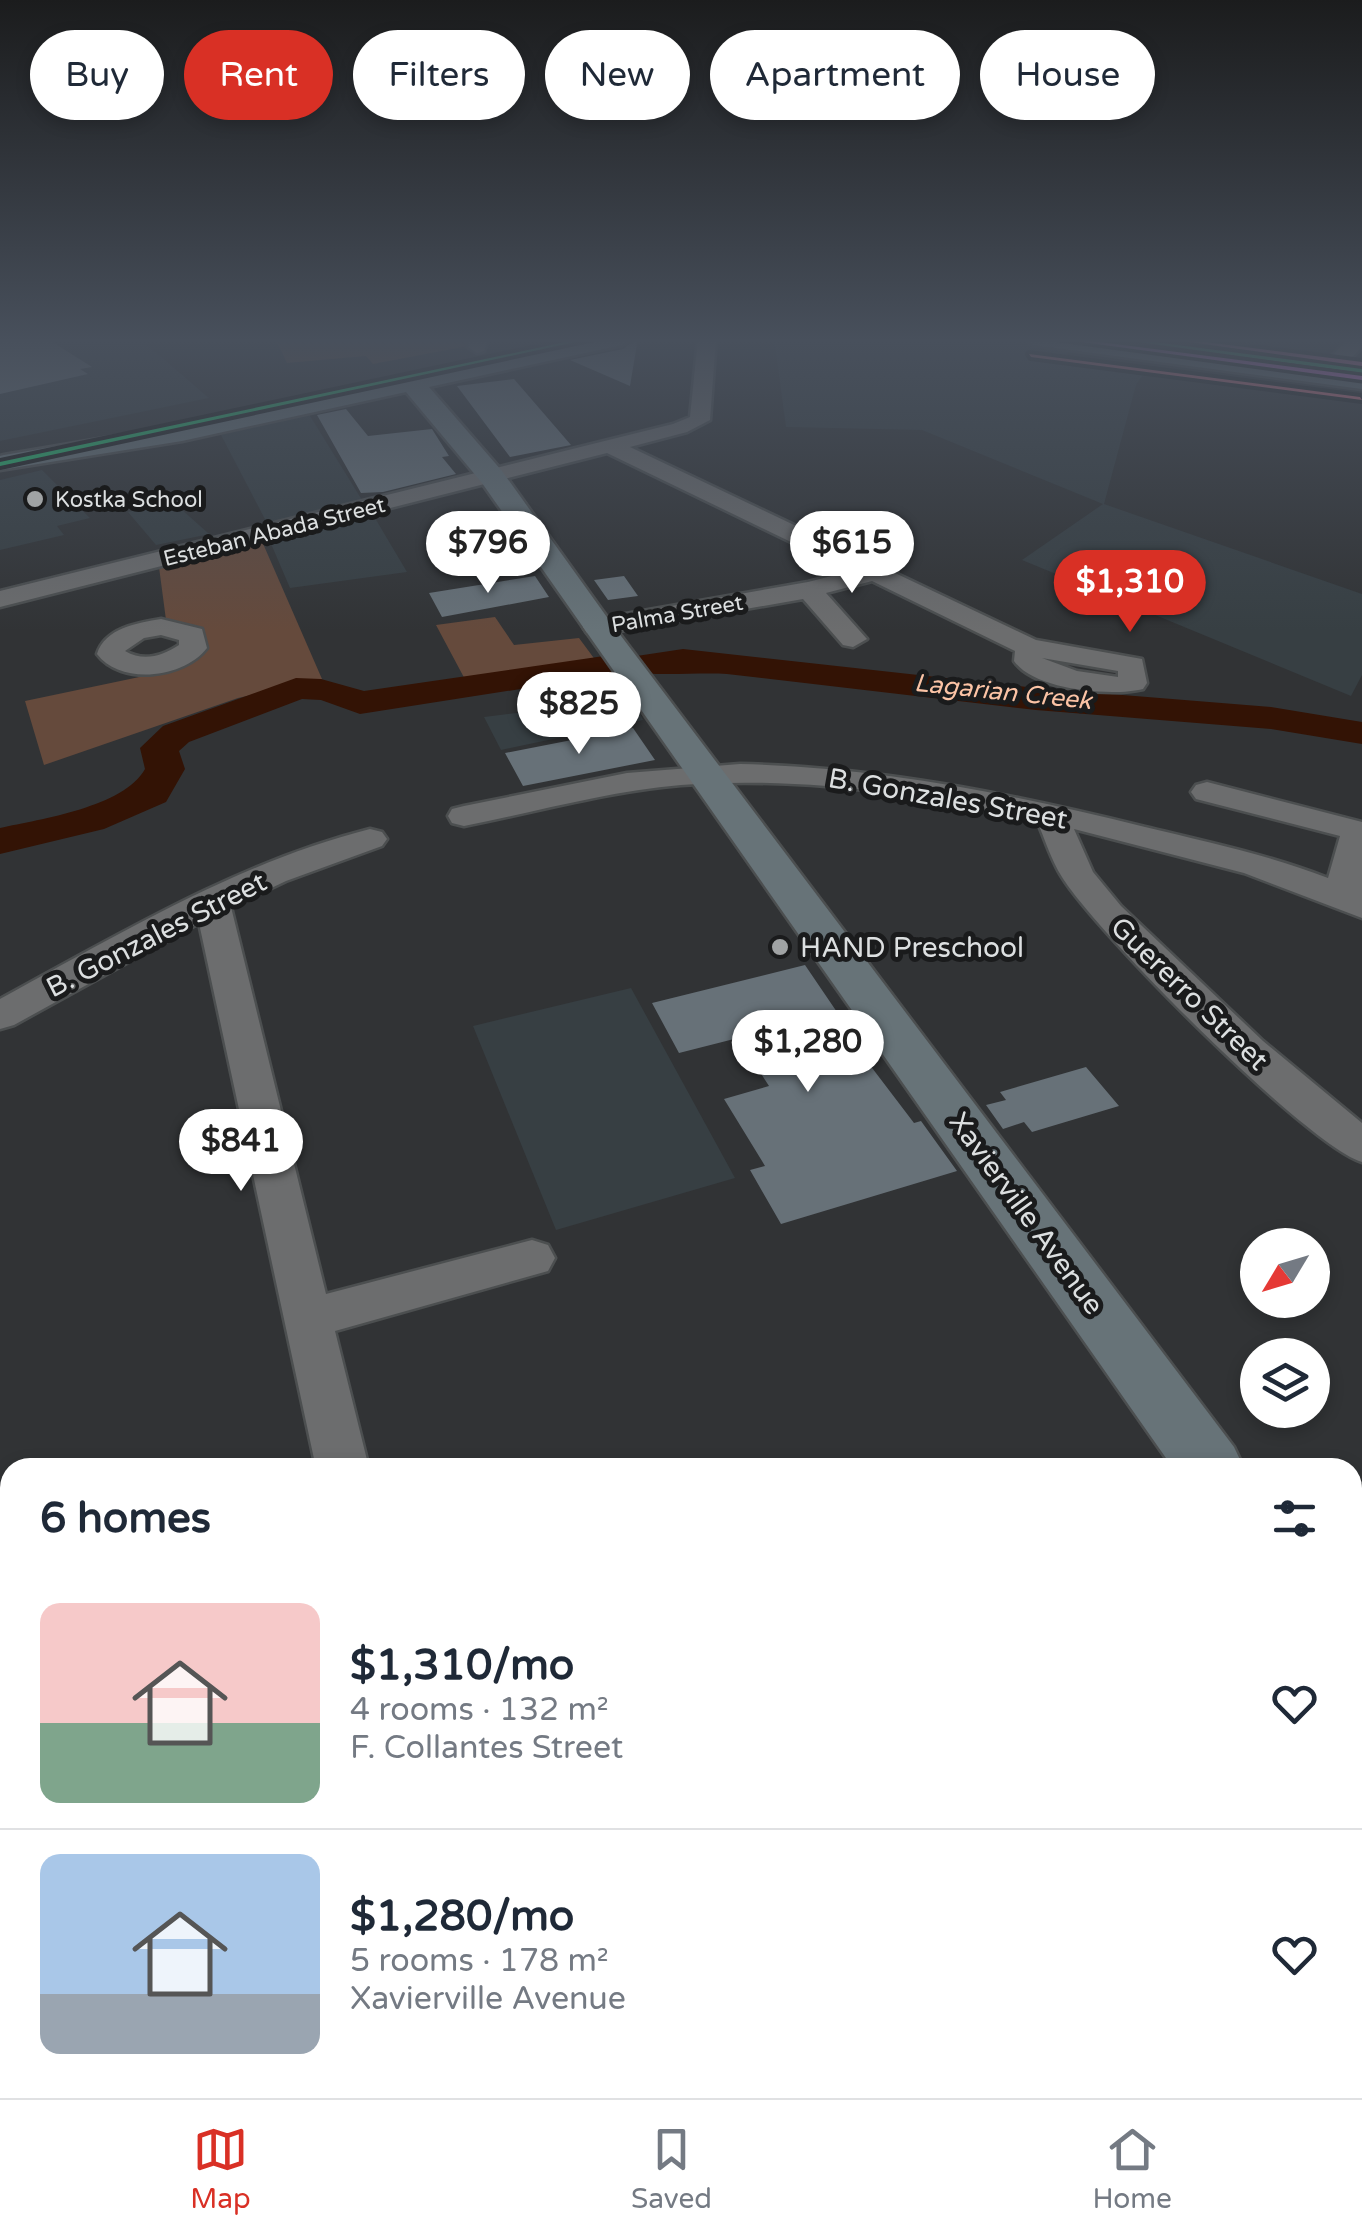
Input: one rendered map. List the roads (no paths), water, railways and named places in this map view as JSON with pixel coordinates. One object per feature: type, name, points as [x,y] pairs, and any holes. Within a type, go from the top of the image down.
[{"type":"main road","points":[[1,455],[82,436]]},
{"type":"main road","points":[[1,455],[98,436]]},
{"type":"main road","points":[[1,455],[158,436]]},
{"type":"main road","name":"Xavierville Avenue","points":[[457,436],[492,478],[1204,1458]]},
{"type":"street","name":"Esteban Abada Street","points":[[0,599],[648,436]]},
{"type":"street","points":[[612,447],[1030,648]]},
{"type":"street","points":[[144,563],[147,629]]},
{"type":"street","name":"Palma Street","points":[[597,627],[809,590],[874,573]]},
{"type":"street","points":[[809,590],[852,639]]},
{"type":"street","name":"B. Gonzales Street","points":[[464,816],[620,786],[706,776],[819,775],[966,795],[1050,813],[1290,875],[1351,902]]},
{"type":"street","points":[[1207,792],[1358,831],[1351,902]]},
{"type":"street","name":"Guererro Street","points":[[1050,813],[1076,874],[1108,914],[1264,1064],[1362,1146]]},
{"type":"street","name":"B. Gonzales Street","points":[[0,1016],[212,903],[316,855],[370,839]]},
{"type":"street","points":[[212,903],[341,1458]]},
{"type":"street","points":[[306,1319],[532,1258]]},
{"type":"waterway","name":"Lagarian Creek","points":[[642,664],[683,660],[727,663],[1036,699],[1271,718],[1362,733]]},
{"type":"waterway","name":"Lagarian Creek","points":[[0,841],[89,820],[152,793],[165,769],[159,748],[176,734],[296,689],[329,691],[360,703],[604,667]]},
{"type":"place","name":"Kostka School","points":[[35,499]]},
{"type":"place","name":"HAND Preschool","points":[[780,947]]}]
